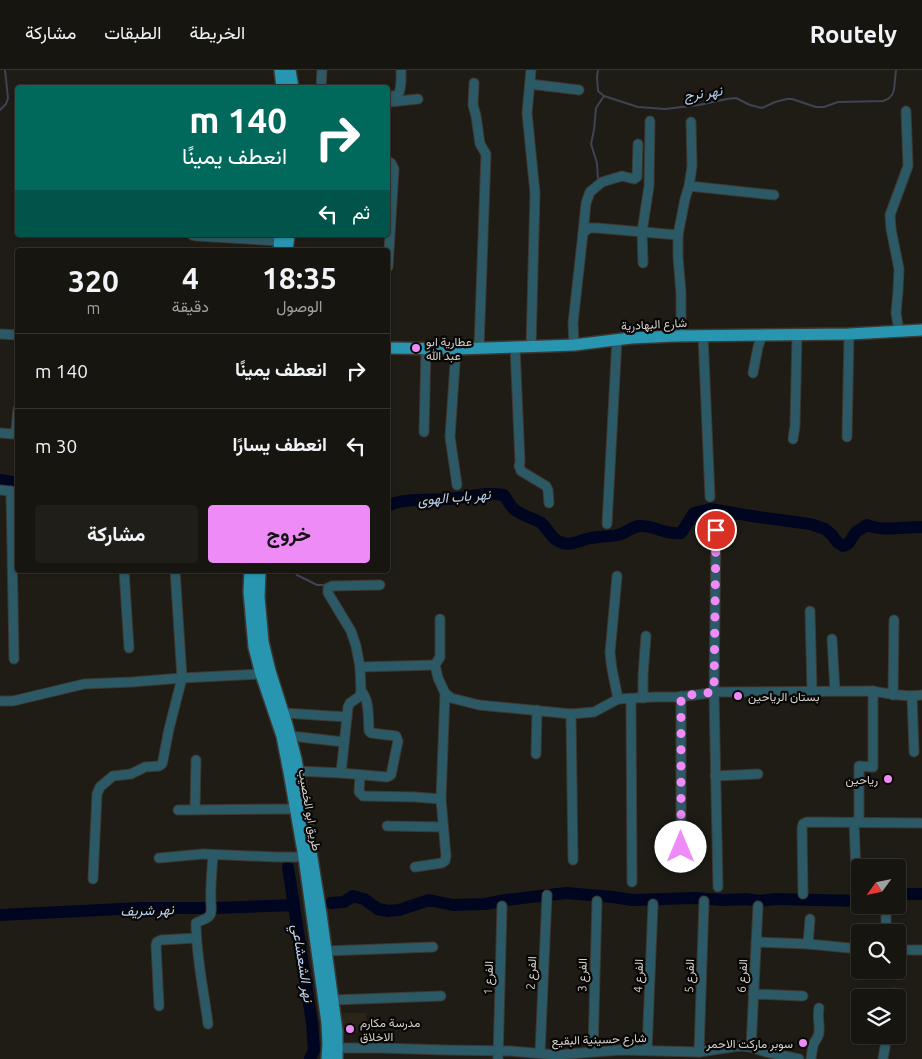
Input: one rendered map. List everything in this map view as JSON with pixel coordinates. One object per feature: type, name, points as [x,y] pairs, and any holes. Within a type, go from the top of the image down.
[{"type":"main road","points":[[280,70],[282,85]]},
{"type":"main road","points":[[290,70],[292,85]]},
{"type":"main road","name":"شارع البهادرية","points":[[390,348],[531,347],[640,337],[849,334],[922,330]]},
{"type":"main road","name":"طريق ابو الخصيب","points":[[250,573],[248,592],[257,632],[284,713],[298,771],[326,950],[338,1054]]},
{"type":"main road","name":"طريق ابو الخصيب","points":[[260,573],[257,632],[254,648],[282,736],[296,809],[326,1023],[327,1059]]},
{"type":"street","points":[[321,85],[322,70]]},
{"type":"street","points":[[390,97],[400,93],[401,70]]},
{"type":"street","points":[[531,70],[527,113],[535,192],[531,347]]},
{"type":"street","points":[[474,83],[473,105],[480,144],[486,154],[478,348]]},
{"type":"street","points":[[530,84],[579,90]]},
{"type":"street","points":[[390,102],[418,99]]},
{"type":"street","points":[[899,331],[896,313],[899,269],[890,215],[908,166],[906,111]]},
{"type":"street","points":[[643,263],[642,232],[648,186],[650,120]]},
{"type":"street","points":[[681,336],[678,235],[692,166],[691,122]]},
{"type":"street","points":[[574,344],[573,323],[586,204],[590,192],[602,182],[622,176],[634,179],[637,177],[638,144]]},
{"type":"street","points":[[390,162],[394,169],[390,234]]},
{"type":"street","points":[[689,186],[774,195]]},
{"type":"street","points":[[583,233],[589,228],[678,235]]},
{"type":"street","points":[[212,237],[283,242]]},
{"type":"street","points":[[0,334],[15,335]]},
{"type":"street","points":[[793,439],[796,426],[797,334]]},
{"type":"street","points":[[847,437],[849,334]]},
{"type":"street","points":[[703,335],[710,497]]},
{"type":"street","points":[[753,373],[762,335]]},
{"type":"street","points":[[607,524],[617,339]]},
{"type":"street","points":[[515,347],[519,466],[521,471],[546,486],[549,503]]},
{"type":"street","points":[[424,432],[426,349]]},
{"type":"street","points":[[456,349],[450,437],[457,485]]},
{"type":"street","points":[[0,433],[12,434],[15,432]]},
{"type":"street","points":[[0,490],[14,492],[14,659]]},
{"type":"street","points":[[716,530],[714,692],[718,887]]},
{"type":"street","points":[[124,573],[129,648]]},
{"type":"street","points":[[93,879],[97,794],[100,787],[113,776],[131,774],[144,767],[155,767],[162,764],[182,678],[175,573]]},
{"type":"street","points":[[617,576],[610,653],[618,699]]},
{"type":"street","points":[[341,773],[348,707],[360,696],[361,691],[360,667],[354,638],[328,594],[328,588],[332,586],[380,585]]},
{"type":"street","points":[[810,611],[812,692]]},
{"type":"street","points":[[434,665],[440,657],[440,618]]},
{"type":"street","points":[[893,695],[894,620]]},
{"type":"street","points":[[643,698],[646,636]]},
{"type":"street","points":[[832,639],[835,691]]},
{"type":"street","points":[[360,667],[434,665]]},
{"type":"street","points":[[434,665],[445,693],[451,698],[479,705],[572,714],[594,712],[618,699],[681,696],[714,692],[873,691],[893,695],[917,696],[914,752]]},
{"type":"street","points":[[0,701],[13,701],[84,684],[261,674]]},
{"type":"street","points":[[298,771],[387,777],[391,775],[398,741],[396,736],[371,733],[369,731],[366,699],[361,691]]},
{"type":"street","points":[[856,859],[859,766],[873,767],[873,691]]},
{"type":"street","points":[[415,867],[442,863],[445,861],[446,856],[441,799],[445,693]]},
{"type":"street","points":[[681,696],[681,866]]},
{"type":"street","points":[[631,699],[632,882]]},
{"type":"street","points":[[536,754],[537,710]]},
{"type":"street","points":[[284,713],[347,717]]},
{"type":"street","points":[[572,714],[573,860]]},
{"type":"street","points":[[290,736],[344,742]]},
{"type":"street","points":[[195,809],[196,760]]},
{"type":"street","points":[[715,776],[758,774]]},
{"type":"street","points":[[360,775],[359,792],[362,796],[441,799]]},
{"type":"street","points":[[178,810],[296,809]]},
{"type":"street","points":[[803,894],[803,824],[807,822],[922,823]]},
{"type":"street","points":[[388,826],[443,827]]},
{"type":"street","points":[[159,858],[203,854],[276,858],[304,856]]},
{"type":"street","points":[[208,1024],[196,938],[196,923],[207,918],[211,911],[210,889],[213,855]]},
{"type":"street","name":"الفرع 2","points":[[540,1053],[547,895]]},
{"type":"street","name":"الفرع 3","points":[[592,1051],[597,901]]},
{"type":"street","name":"الفرع 5","points":[[699,1052],[704,901]]},
{"type":"street","name":"الفرع 4","points":[[647,1050],[653,904]]},
{"type":"street","name":"الفرع 1","points":[[498,1055],[502,906]]},
{"type":"street","name":"الفرع 6","points":[[751,1047],[758,906]]},
{"type":"street","points":[[808,944],[810,919]]},
{"type":"street","points":[[159,1006],[156,945],[161,940],[196,938]]},
{"type":"street","points":[[756,942],[851,948]]},
{"type":"street","points":[[326,950],[433,947]]},
{"type":"street","points":[[906,950],[922,950]]},
{"type":"street","points":[[753,994],[803,996]]},
{"type":"street","points":[[333,1000],[441,996]]},
{"type":"street","points":[[811,1059],[815,1040],[820,1034],[817,1015],[819,1008]]},
{"type":"street","points":[[884,1059],[886,1044]]},
{"type":"street","name":"شارع حسينية البقيع","points":[[338,1054],[380,1048],[445,1055],[540,1053],[556,1055],[592,1051],[647,1050],[659,1055],[739,1046],[751,1047],[765,1056],[799,1059]]},
{"type":"shaded area","points":[[342,1013],[366,1013],[367,1032],[344,1033]]},
{"type":"waterway","name":"نهر نرج","points":[[0,110],[6,104],[8,98],[5,70]]},
{"type":"waterway","name":"نهر نرج","points":[[598,70],[598,91],[604,96],[638,107],[665,109],[736,98],[750,105],[762,108],[787,99],[816,107],[824,107],[838,102],[883,101],[892,95],[896,70]]},
{"type":"waterway","points":[[598,180],[597,163],[591,144],[596,108],[604,96]]},
{"type":"waterway","points":[[0,480],[15,482]]},
{"type":"waterway","name":"نهر باب الهوى","points":[[390,505],[411,500],[450,499],[486,494],[504,495],[515,510],[540,522],[555,539],[567,544],[595,537],[618,535],[639,526],[670,533],[681,533],[694,513],[710,509],[810,524],[825,529],[843,546],[848,544],[856,532],[867,525],[881,528],[922,527]]},
{"type":"waterway","points":[[296,573],[317,585],[327,585]]},
{"type":"waterway","name":"نهر الشعشاعي","points":[[288,867],[312,1023],[314,1050],[310,1059]]},
{"type":"waterway","points":[[331,903],[344,902],[353,896],[364,899],[378,909],[388,911],[399,910],[429,900],[453,905],[485,904],[566,893],[632,900],[694,898],[759,901],[775,899],[851,901]]},
{"type":"waterway","points":[[906,894],[922,894]]},
{"type":"waterway","name":"نهر شريف","points":[[0,915],[141,908],[294,905]]},
{"type":"place","name":"عطارية ابو عبد الله","points":[[416,348]]},
{"type":"place","name":"بستان الرياحين","points":[[738,696]]},
{"type":"place","name":"رياحين","points":[[888,779]]},
{"type":"place","name":"مدرسة مكارم الاخلاق","points":[[350,1029]]},
{"type":"place","name":"سوبر ماركت الاحمر","points":[[803,1043]]},
{"type":"route","points":[[681,847],[681,696],[714,692],[716,530]]}]
